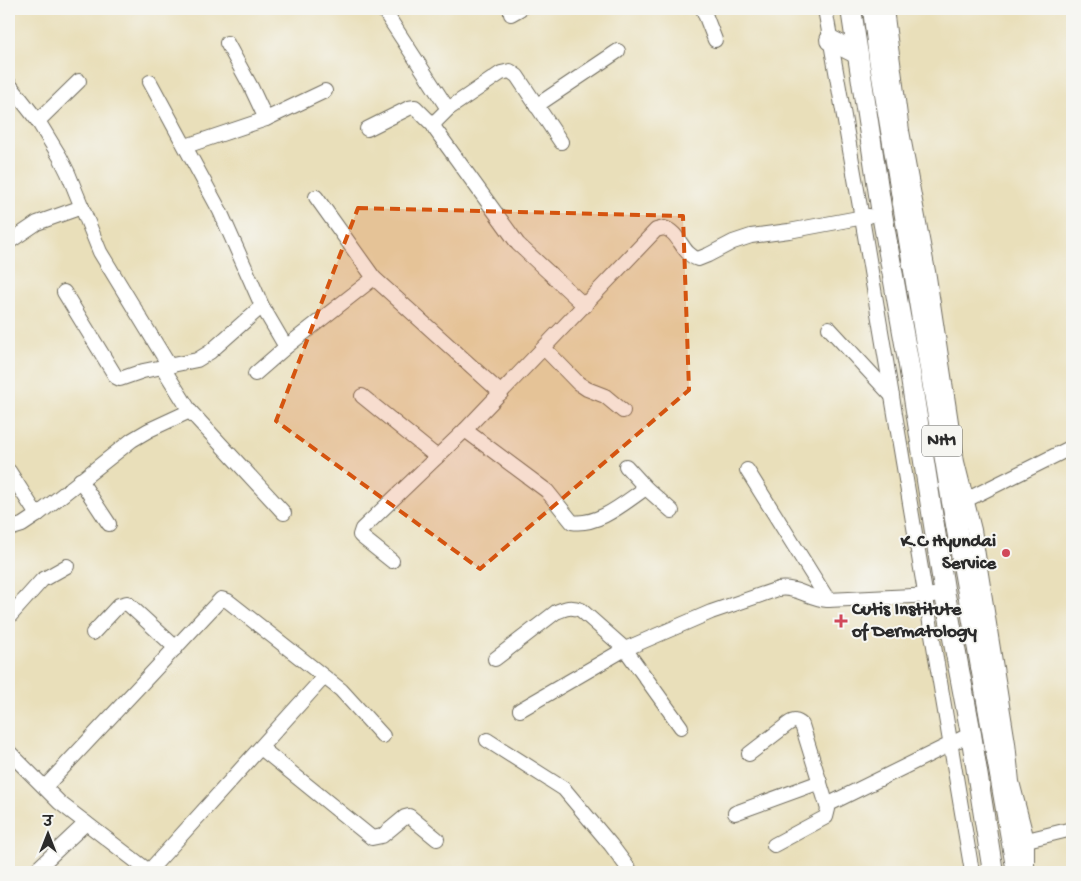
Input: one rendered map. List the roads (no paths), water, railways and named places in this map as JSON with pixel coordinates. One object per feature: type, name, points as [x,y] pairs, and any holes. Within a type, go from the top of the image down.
[{"type":"highway","name":"NH1","points":[[851,9],[882,214],[909,366],[935,595],[971,734],[993,872]]},
{"type":"highway","name":"NH1","points":[[873,9],[882,78],[1019,839],[1017,872]]},
{"type":"highway","points":[[830,40],[858,54]]},
{"type":"street","points":[[383,9],[448,109]]},
{"type":"street","points":[[702,9],[715,40]]},
{"type":"street","points":[[825,9],[892,396],[935,595],[950,743],[972,872]]},
{"type":"street","points":[[886,9],[902,131],[929,277],[957,462],[959,501],[1072,447]]},
{"type":"street","points":[[227,43],[266,119]]},
{"type":"street","points":[[536,106],[618,51]]},
{"type":"street","points":[[434,126],[436,120],[448,109],[506,71],[512,72],[517,76],[561,142]]},
{"type":"street","points":[[38,121],[79,81]]},
{"type":"street","points":[[150,82],[220,211],[262,306],[286,347]]},
{"type":"street","points":[[9,84],[38,121],[68,173],[100,252],[190,411],[284,513]]},
{"type":"street","points":[[186,146],[266,119],[325,91]]},
{"type":"street","points":[[368,129],[412,108],[417,108],[434,126],[518,244],[585,306]]},
{"type":"street","points":[[316,197],[374,278],[500,393]]},
{"type":"street","points":[[9,242],[37,223],[82,207]]},
{"type":"street","points":[[392,562],[362,538],[360,535],[362,529],[465,430],[656,230],[668,228],[685,251],[698,259],[732,242],[751,236],[882,214]]},
{"type":"street","points":[[255,374],[286,347],[374,278]]},
{"type":"street","points":[[64,292],[118,379],[143,371],[191,362],[204,357],[262,306]]},
{"type":"street","points":[[829,328],[892,396]]},
{"type":"street","points":[[544,348],[578,383],[605,396],[623,411]]},
{"type":"street","points":[[362,396],[436,457]]},
{"type":"street","points":[[9,529],[22,525],[37,515],[80,480],[149,430],[190,411]]},
{"type":"street","points":[[465,430],[547,491],[572,522],[581,522],[605,515],[646,488]]},
{"type":"street","points":[[626,466],[646,488],[672,511]]},
{"type":"street","points":[[747,470],[828,600]]},
{"type":"street","points":[[9,471],[37,515]]},
{"type":"street","points":[[80,480],[109,524]]},
{"type":"street","points":[[9,617],[42,580],[67,566]]},
{"type":"street","points":[[520,710],[625,649],[711,612],[778,589],[793,589],[819,600],[935,595]]},
{"type":"street","points":[[45,787],[218,601],[225,599],[350,699],[383,736]]},
{"type":"street","points":[[93,633],[119,606],[127,604],[176,648]]},
{"type":"street","points":[[495,659],[556,612],[567,608],[581,610],[625,649],[680,727]]},
{"type":"street","points":[[9,752],[60,803],[150,872],[324,678]]},
{"type":"street","points":[[750,754],[788,724],[793,721],[798,722],[802,725],[827,805],[828,814],[826,816],[774,845]]},
{"type":"street","points":[[827,805],[971,734]]},
{"type":"street","points":[[488,740],[564,790],[611,845],[631,872]]},
{"type":"street","points":[[261,748],[372,838],[382,836],[409,816],[436,839]]},
{"type":"street","points":[[735,813],[820,782]]},
{"type":"street","points":[[34,872],[86,823]]},
{"type":"street","points":[[1028,872],[1019,839],[1072,830]]},
{"type":"place","name":"K.C Hyundai Service","points":[[1006,553]]},
{"type":"place","name":"Cutis Institute of Dermatology","points":[[841,621]]}]
